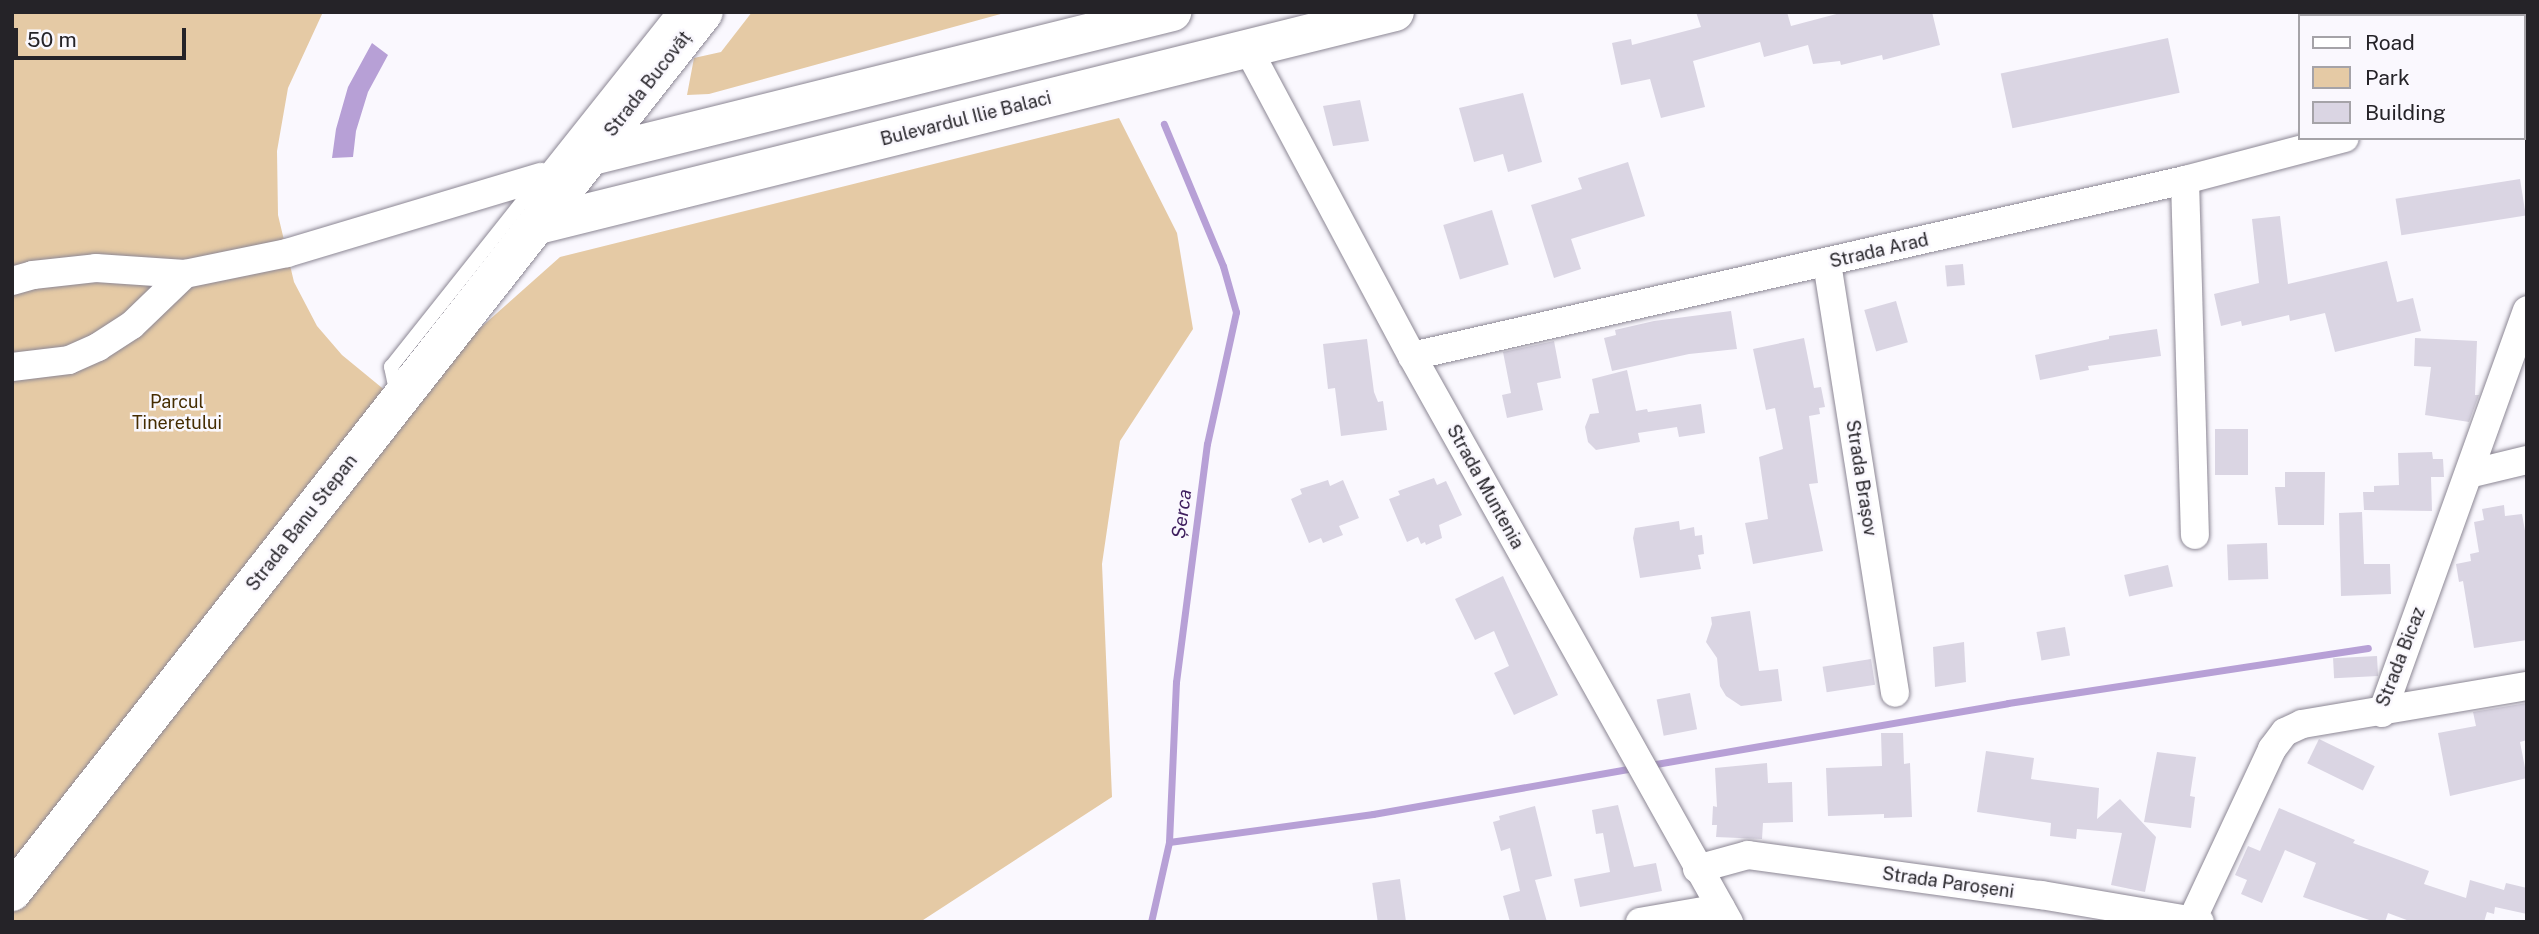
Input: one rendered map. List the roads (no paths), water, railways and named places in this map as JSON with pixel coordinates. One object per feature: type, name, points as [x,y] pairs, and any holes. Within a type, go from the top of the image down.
[{"type":"main road","name":"Strada Bucovăț","points":[[593,156],[704,12]]},
{"type":"main road","points":[[593,156],[1172,12]]},
{"type":"main road","name":"Bulevardul Ilie Balaci","points":[[538,225],[1395,12]]},
{"type":"main road","name":"Strada Banu Stepan","points":[[12,892],[593,156]]},
{"type":"street","name":"Strada Muntenia","points":[[1248,49],[1412,356],[1725,915]]},
{"type":"street","name":"Strada Arad","points":[[1412,356],[2185,180],[2337,140]]},
{"type":"street","points":[[12,281],[33,275],[96,268],[185,274],[287,253],[541,177]]},
{"type":"street","points":[[2185,180],[2195,535]]},
{"type":"street","name":"Strada Brașov","points":[[1828,263],[1895,693]]},
{"type":"street","points":[[12,367],[69,360],[97,347],[132,325],[185,274]]},
{"type":"street","name":"Strada Bicaz","points":[[2196,921],[2272,749],[2285,732],[2302,724],[2382,713],[2527,310]]},
{"type":"street","points":[[2469,474],[2527,460]]},
{"type":"street","points":[[2382,713],[2527,686]]},
{"type":"street","name":"Strada Paroșeni","points":[[1698,869],[1748,855],[2041,895],[2196,921]]},
{"type":"street","points":[[1640,922],[1725,915]]},
{"type":"lane","points":[[398,401],[391,367],[673,12]]},
{"type":"lane","points":[[541,177],[593,156]]},
{"type":"waterway","name":"Șerca","points":[[1151,922],[1169,842],[1176,682],[1207,444],[1236,312],[1223,266],[1164,124]]},
{"type":"waterway","points":[[1650,765],[2008,703],[2368,648]]},
{"type":"waterway","points":[[1169,842],[1373,814],[1635,768]]},
{"type":"park label","name":"Parcul Tineretului","points":[[177,413]]}]
